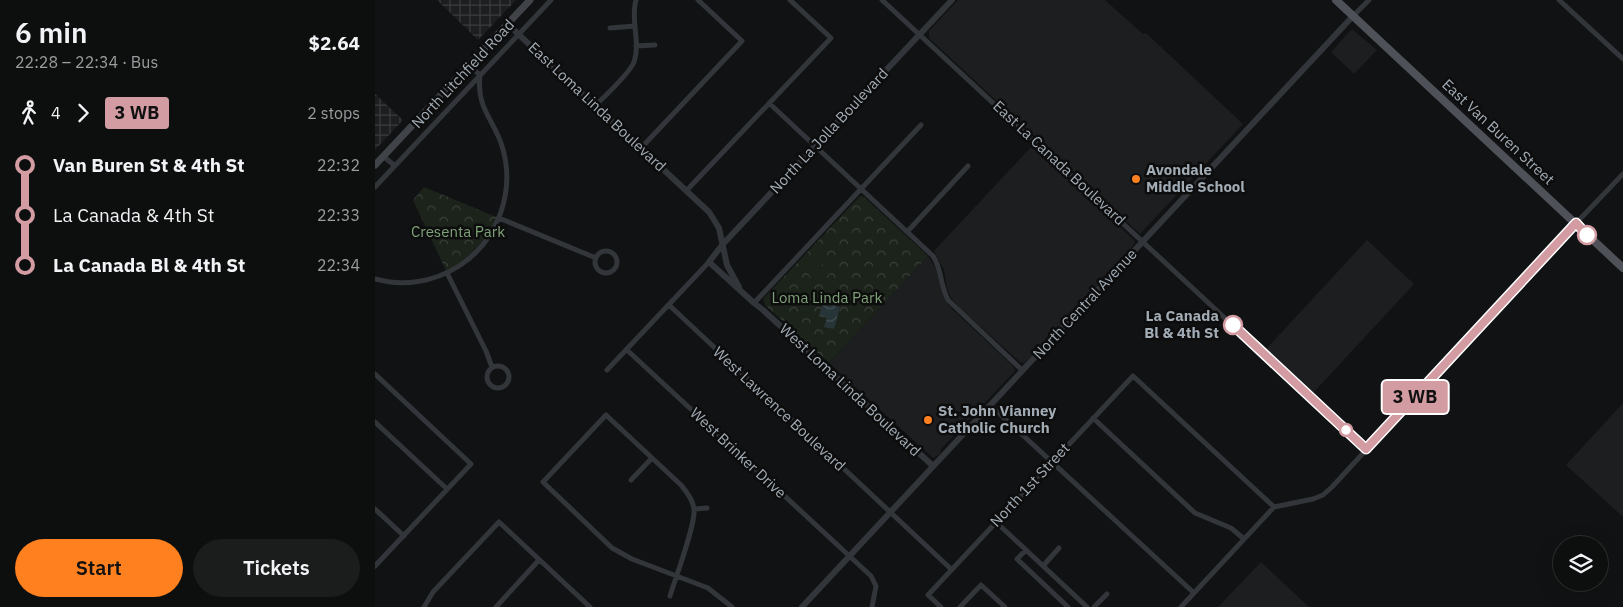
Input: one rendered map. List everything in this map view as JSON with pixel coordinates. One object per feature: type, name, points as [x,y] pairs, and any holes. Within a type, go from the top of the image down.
[{"type":"main road","name":"North Litchfield Road","points":[[375,164],[529,0]]},
{"type":"main road","name":"East Van Buren Street","points":[[1336,0],[1623,268]]},
{"type":"street","name":"North Litchfield Road","points":[[375,187],[551,0]]},
{"type":"street","points":[[595,106],[633,65],[636,46],[636,0]]},
{"type":"street","points":[[641,148],[742,41],[698,0]]},
{"type":"street","points":[[687,190],[831,38],[790,0]]},
{"type":"street","name":"East La Canada Boulevard","points":[[882,0],[1366,449]]},
{"type":"street","name":"North La Jolla Boulevard","points":[[709,262],[723,244],[952,0]]},
{"type":"street","name":"North Central Avenue","points":[[802,607],[1369,0]]},
{"type":"street","points":[[1559,0],[1623,59]]},
{"type":"street","name":"East Loma Linda Boulevard","points":[[508,22],[595,106],[687,190]]},
{"type":"street","points":[[610,28],[635,26]]},
{"type":"street","points":[[636,46],[655,45]]},
{"type":"street","points":[[375,280],[392,283],[411,283],[432,279],[447,272],[465,262],[478,250],[489,237],[499,218],[506,192],[506,166],[503,147],[482,104],[479,94],[480,75],[469,65]]},
{"type":"street","points":[[769,103],[936,261],[944,293],[948,300],[1022,370]]},
{"type":"street","points":[[754,303],[921,125]]},
{"type":"street","points":[[383,156],[395,166]]},
{"type":"street","points":[[907,232],[968,166]]},
{"type":"street","points":[[1181,607],[1274,508],[1323,495],[1332,487],[1623,174]]},
{"type":"street","name":"West Loma Linda Boulevard","points":[[687,190],[713,216],[719,228],[729,270],[743,294]]},
{"type":"street","points":[[499,218],[596,258]]},
{"type":"street","points":[[603,252],[610,252],[617,258],[617,265],[610,272],[603,273],[596,265],[596,258],[603,252]]},
{"type":"street","points":[[607,370],[709,262]]},
{"type":"street","name":"West Loma Linda Boulevard","points":[[709,262],[933,466]]},
{"type":"street","points":[[447,272],[492,367]]},
{"type":"street","name":"West Lawrence Boulevard","points":[[669,305],[951,569]]},
{"type":"street","name":"West Brinker Drive","points":[[627,350],[871,576],[875,582],[873,607]]},
{"type":"street","points":[[499,366],[508,371],[509,381],[504,387],[494,388],[488,383],[487,372],[492,367],[499,366]]},
{"type":"street","points":[[375,374],[471,464],[375,566]]},
{"type":"street","name":"North 1st Street","points":[[941,607],[928,594],[1133,376],[1274,508]]},
{"type":"street","points":[[991,405],[1194,593]]},
{"type":"street","points":[[670,596],[677,576],[694,520],[692,501],[686,490],[606,415],[543,482],[608,545],[632,559],[677,576],[708,588],[732,607]]},
{"type":"street","points":[[1093,418],[1195,513],[1231,528],[1244,539]]},
{"type":"street","points":[[375,422],[447,489]]},
{"type":"street","points":[[631,480],[652,458]]},
{"type":"street","points":[[694,509],[707,508]]},
{"type":"street","points":[[375,509],[404,536]]},
{"type":"street","points":[[424,607],[433,592],[499,522],[590,607]]},
{"type":"street","points":[[995,522],[1087,607]]},
{"type":"street","points":[[1043,566],[1059,548]]},
{"type":"street","points":[[1026,550],[1017,560],[1068,607]]},
{"type":"street","points":[[496,607],[539,560]]},
{"type":"street","points":[[960,607],[981,584],[1005,607]]},
{"type":"street","points":[[1094,607],[1107,594]]},
{"type":"shaded area","points":[[437,0],[516,0],[478,40]]},
{"type":"shaded area","name":"Avondale Middle School","points":[[958,0],[1105,0],[1143,34],[1146,33],[1243,124],[1140,234],[929,38],[929,31]]},
{"type":"shaded area","points":[[1353,30],[1377,50],[1354,74],[1331,52]]},
{"type":"shaded area","points":[[375,94],[403,120],[375,150]]},
{"type":"shaded area","points":[[1032,146],[1135,242],[1131,249],[1023,363],[951,298],[944,270],[934,251]]},
{"type":"shaded area","points":[[1367,240],[1414,284],[1313,393],[1266,349]]},
{"type":"shaded area","points":[[928,256],[936,269],[943,297],[950,307],[1013,366],[1015,371],[941,449],[940,454],[933,458],[829,363]]},
{"type":"shaded area","points":[[1623,403],[1623,517],[1566,465]]},
{"type":"shaded area","points":[[1261,562],[1309,607],[1218,607]]},
{"type":"green space","name":"Cresenta Park","points":[[424,187],[499,218],[482,247],[447,273],[413,200]]},
{"type":"green space","name":"Loma Linda Park","points":[[860,196],[864,197],[928,256],[829,363],[765,305],[763,299]]},
{"type":"green space","points":[[817,257],[824,263],[811,277],[805,270]]},
{"type":"green space","points":[[825,264],[832,271],[819,284],[812,278]]},
{"type":"water","points":[[823,302],[840,307],[834,329],[824,327],[827,318],[819,316]]},
{"type":"bus line","points":[[1233,325],[1366,449],[1576,223],[1587,235]]},
{"type":"place","name":"Avondale Middle School","points":[[1136,179]]},
{"type":"place","name":"La Canada Bl & 4th St","points":[[1233,325]]},
{"type":"place","name":"St. John Vianney Catholic Church","points":[[928,420]]}]
